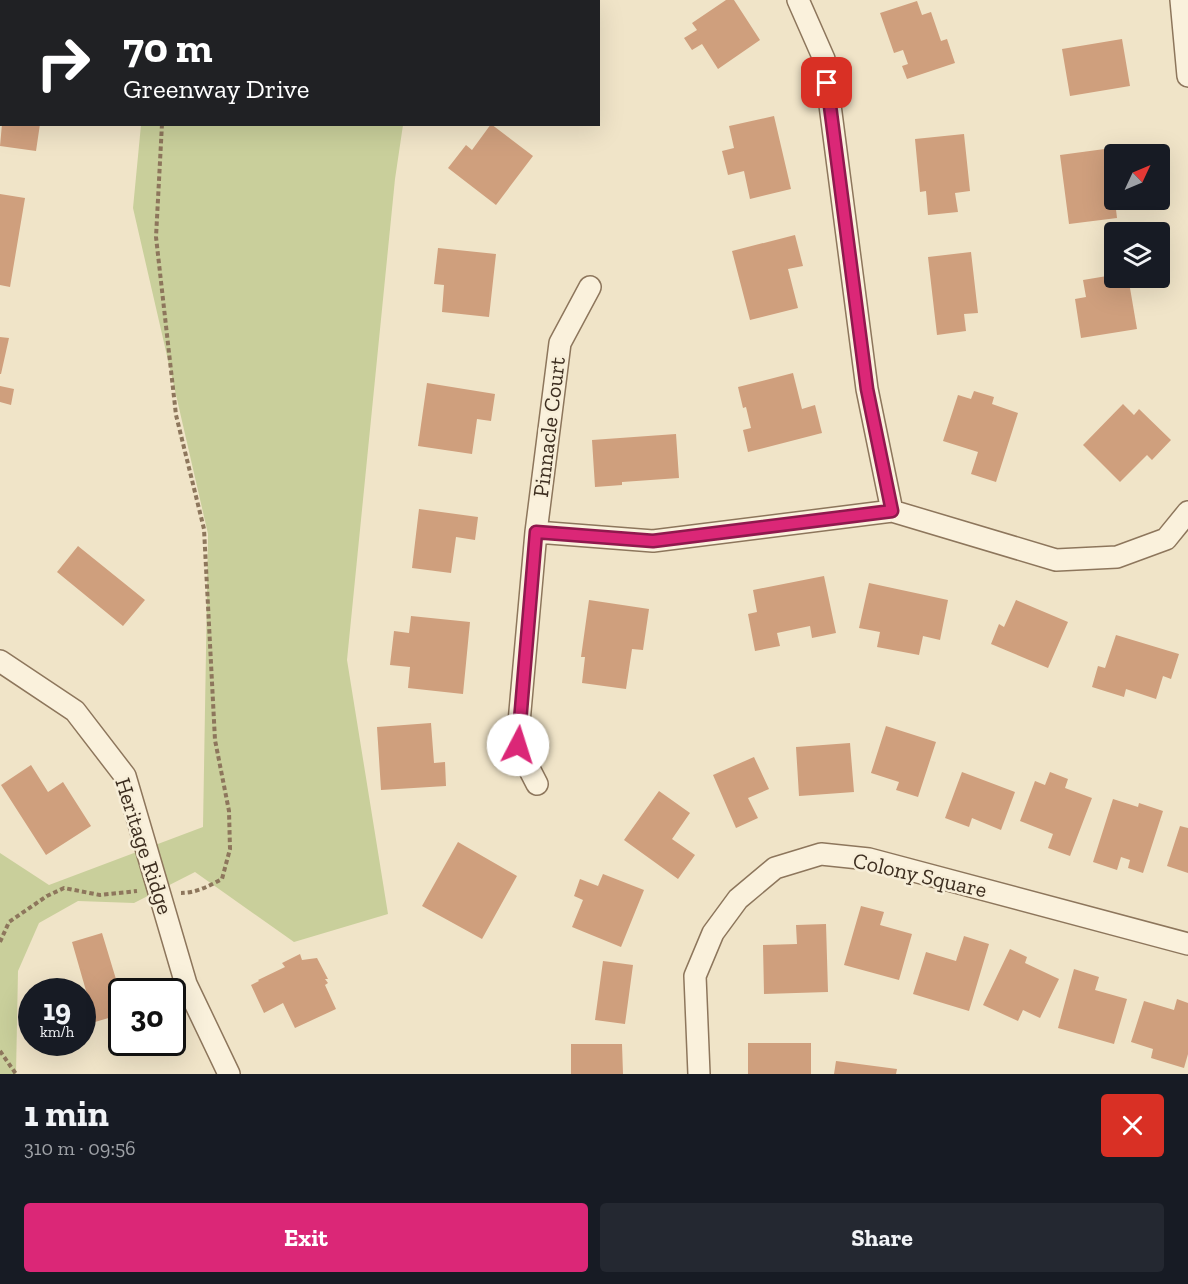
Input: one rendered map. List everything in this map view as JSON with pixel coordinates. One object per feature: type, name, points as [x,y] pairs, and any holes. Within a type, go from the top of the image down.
[{"type":"street","points":[[798,0],[824,59],[867,389],[892,511]]},
{"type":"street","points":[[1181,0],[1188,76]]},
{"type":"street","name":"Pinnacle Court","points":[[537,784],[518,745],[536,532],[560,343],[590,287]]},
{"type":"street","points":[[536,532],[653,541],[892,511],[1056,560],[1117,557],[1166,539],[1188,512]]},
{"type":"street","name":"Heritage Ridge","points":[[0,661],[75,711],[125,776],[186,984],[229,1074]]},
{"type":"street","name":"Colony Square","points":[[699,1074],[695,976],[713,933],[738,899],[775,868],[821,854],[869,859],[1188,944]]},
{"type":"path","points":[[0,942],[9,922],[47,896],[64,888],[100,895],[138,891],[188,893],[208,887],[222,879],[230,849],[229,811],[215,740],[204,529],[176,415],[156,237],[162,126]]},
{"type":"path","points":[[0,1051],[16,1074]]},
{"type":"green space","points":[[141,126],[403,126],[395,179],[347,660],[388,914],[294,942],[195,872],[134,903],[78,901],[39,923],[18,971],[16,1074],[0,1074],[0,853],[49,885],[203,827],[208,534],[133,208]]},
{"type":"building","points":[[726,0],[734,0],[760,40],[718,69],[702,44],[692,50],[684,38],[697,30],[692,23]]},
{"type":"building","points":[[917,1],[922,15],[931,12],[941,41],[947,39],[955,63],[907,79],[902,66],[908,64],[903,50],[894,53],[880,13]]},
{"type":"building","points":[[1122,39],[1130,86],[1070,96],[1062,49]]},
{"type":"building","points":[[774,116],[791,189],[750,199],[744,171],[728,175],[722,151],[734,148],[729,126]]},
{"type":"building","points":[[2,126],[40,126],[36,151],[0,146]]},
{"type":"building","points":[[490,126],[494,126],[533,156],[496,205],[448,168],[466,145],[472,150]]},
{"type":"building","points":[[964,134],[970,191],[955,193],[958,212],[928,215],[926,191],[920,192],[915,139]]},
{"type":"building","points":[[1104,149],[1104,210],[1116,210],[1117,218],[1069,224],[1060,155]]},
{"type":"building","points":[[0,194],[25,198],[10,287],[0,285]]},
{"type":"building","points":[[795,235],[803,266],[788,269],[798,308],[750,320],[732,251]]},
{"type":"building","points":[[438,248],[496,254],[489,317],[442,312],[444,285],[434,284]]},
{"type":"building","points":[[971,252],[978,313],[964,314],[966,331],[937,335],[928,257]]},
{"type":"building","points":[[1104,276],[1104,288],[1130,288],[1137,329],[1081,338],[1075,299],[1086,297],[1083,280]]},
{"type":"building","points":[[0,337],[9,338],[1,374],[0,374]]},
{"type":"building","points":[[793,373],[802,409],[815,405],[822,433],[748,452],[743,430],[751,428],[738,387]]},
{"type":"building","points":[[427,383],[495,394],[491,421],[477,419],[472,454],[418,446]]},
{"type":"building","points":[[0,386],[14,389],[11,405],[0,402]]},
{"type":"building","points":[[974,391],[994,397],[992,404],[1018,413],[996,482],[971,474],[978,452],[943,441],[958,395],[971,399]]},
{"type":"building","points":[[1123,404],[1134,415],[1139,409],[1171,440],[1152,460],[1147,455],[1120,482],[1083,445]]},
{"type":"building","points":[[676,434],[679,478],[622,482],[622,485],[595,487],[592,440]]},
{"type":"building","points":[[419,509],[478,517],[475,540],[456,537],[451,573],[412,568]]},
{"type":"building","points":[[78,546],[145,600],[123,626],[57,572]]},
{"type":"building","points":[[824,576],[836,633],[812,638],[810,626],[777,633],[780,646],[755,651],[748,614],[757,612],[753,590]]},
{"type":"building","points":[[869,583],[948,600],[940,640],[923,636],[919,655],[877,647],[880,632],[859,628]]},
{"type":"building","points":[[589,600],[649,609],[643,650],[632,649],[626,689],[582,683],[585,657],[581,657]]},
{"type":"building","points":[[1016,600],[1068,622],[1048,668],[991,644],[999,624],[1004,627]]},
{"type":"building","points":[[411,616],[470,622],[463,694],[408,688],[410,667],[390,665],[394,631],[409,633]]},
{"type":"building","points":[[1116,635],[1179,654],[1171,679],[1163,676],[1156,699],[1126,689],[1124,697],[1092,687],[1098,666],[1105,668]]},
{"type":"building","points":[[431,723],[434,763],[445,762],[446,786],[381,790],[377,727]]},
{"type":"building","points":[[886,726],[936,742],[918,797],[896,790],[899,782],[871,773]]},
{"type":"building","points":[[850,743],[854,792],[799,796],[796,747]]},
{"type":"building","points":[[754,757],[769,789],[748,798],[758,818],[736,828],[713,775]]},
{"type":"building","points":[[31,765],[48,792],[63,782],[91,826],[46,855],[1,785]]},
{"type":"building","points":[[962,772],[1015,792],[1001,830],[972,818],[969,827],[945,818]]},
{"type":"building","points":[[1050,772],[1068,779],[1065,788],[1092,798],[1070,856],[1048,848],[1053,834],[1020,821],[1035,781],[1045,785]]},
{"type":"building","points":[[659,791],[690,813],[672,839],[695,855],[678,879],[624,840]]},
{"type":"building","points":[[1113,799],[1138,807],[1139,803],[1163,811],[1143,873],[1128,868],[1130,860],[1121,857],[1117,870],[1093,862]]},
{"type":"building","points":[[1180,826],[1188,828],[1188,873],[1167,866]]},
{"type":"building","points":[[458,842],[517,876],[482,939],[422,906]]},
{"type":"building","points":[[603,874],[644,890],[621,947],[572,927],[583,900],[574,896],[580,879],[598,886]]},
{"type":"building","points":[[861,906],[884,912],[880,925],[912,934],[899,980],[844,965]]},
{"type":"building","points":[[826,924],[828,992],[764,994],[763,945],[797,944],[796,925]]},
{"type":"building","points":[[102,933],[116,978],[108,978],[108,1018],[96,1022],[96,978],[82,978],[72,942]]},
{"type":"building","points":[[964,936],[989,944],[969,1011],[913,994],[926,952],[956,961]]},
{"type":"building","points":[[1010,949],[1027,957],[1025,963],[1059,979],[1040,1018],[1023,1010],[1018,1021],[983,1005]]},
{"type":"building","points":[[300,954],[302,960],[317,958],[328,979],[325,979],[328,983],[325,985],[336,1009],[295,1028],[283,1003],[264,1013],[251,985],[285,967],[282,963]]},
{"type":"building","points":[[603,961],[633,965],[625,1024],[595,1020]]},
{"type":"building","points":[[1074,969],[1099,977],[1095,990],[1127,999],[1114,1044],[1058,1028]]},
{"type":"building","points":[[1177,999],[1188,1003],[1188,1054],[1184,1068],[1151,1058],[1153,1049],[1131,1042],[1144,1001],[1174,1010]]},
{"type":"building","points":[[748,1043],[811,1043],[811,1074],[748,1074]]},
{"type":"building","points":[[571,1044],[622,1044],[623,1074],[571,1074]]},
{"type":"building","points":[[836,1061],[897,1069],[896,1074],[834,1074]]},
{"type":"route","points":[[518,745],[536,532],[653,541],[892,511],[867,389],[827,83]]}]
